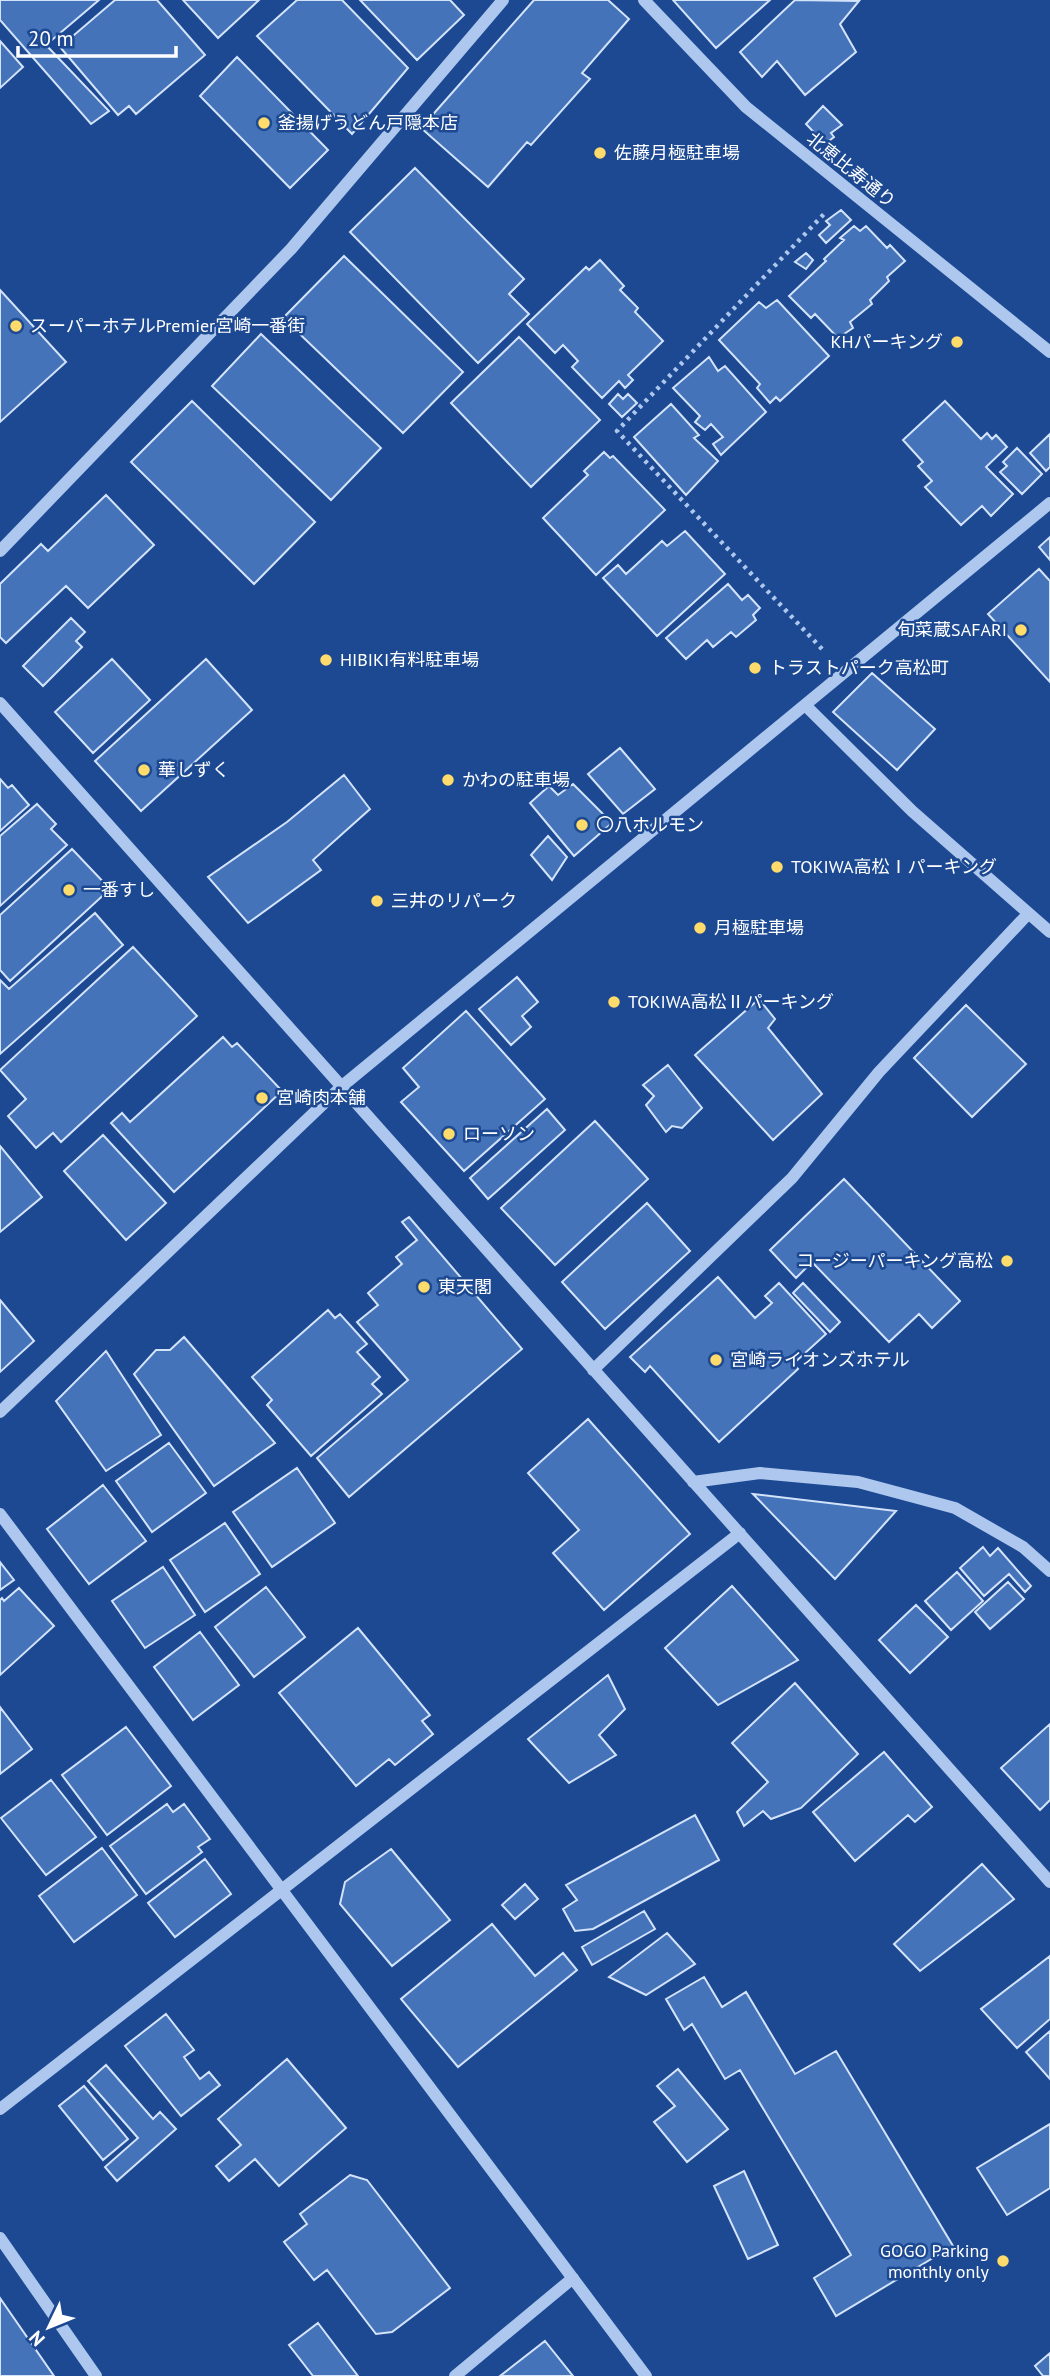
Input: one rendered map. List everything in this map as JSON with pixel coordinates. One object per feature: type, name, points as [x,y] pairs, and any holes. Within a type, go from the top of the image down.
[{"type":"street","points":[[0,551],[291,249],[503,0]]},
{"type":"street","name":"北恵比寿通り","points":[[644,0],[746,107],[1050,352]]},
{"type":"street","points":[[0,1412],[341,1087],[1050,503]]},
{"type":"street","points":[[0,703],[1050,1882]]},
{"type":"street","points":[[805,705],[912,811],[1050,932]]},
{"type":"street","points":[[593,1370],[792,1178],[879,1072],[1028,914]]},
{"type":"street","points":[[693,1482],[760,1473],[858,1482],[955,1508],[1023,1547],[1050,1571]]},
{"type":"street","points":[[0,1514],[646,2376]]},
{"type":"street","points":[[0,2109],[740,1533]]},
{"type":"street","points":[[0,2238],[96,2376]]},
{"type":"street","points":[[455,2376],[573,2278]]},
{"type":"path","points":[[844,673],[617,430],[847,189]]},
{"type":"building","points":[[0,0],[99,0],[46,45],[109,111],[91,124],[0,20]]},
{"type":"building","points":[[115,0],[157,0],[205,55],[136,114],[129,106],[118,115],[60,47]]},
{"type":"building","points":[[183,0],[259,0],[218,38]]},
{"type":"building","points":[[297,0],[342,0],[408,68],[352,134],[257,36]]},
{"type":"building","points":[[360,0],[450,0],[464,15],[417,60]]},
{"type":"building","points":[[534,0],[608,0],[629,19],[582,73],[590,79],[531,145],[527,142],[488,187],[421,128]]},
{"type":"building","points":[[673,0],[770,0],[716,48]]},
{"type":"building","points":[[795,0],[859,1],[840,24],[856,52],[805,95],[777,61],[762,77],[740,52]]},
{"type":"building","points":[[0,41],[23,67],[0,88]]},
{"type":"building","name":"釜揚げうどん戸隠本店","points":[[237,57],[328,150],[290,188],[200,96]]},
{"type":"building","points":[[823,106],[842,125],[831,133],[834,137],[825,144],[806,124]]},
{"type":"building","points":[[415,168],[524,279],[509,294],[529,314],[478,363],[350,232]]},
{"type":"building","points":[[841,210],[851,220],[826,243],[819,235],[830,225],[826,221]]},
{"type":"building","points":[[854,226],[860,231],[866,226],[887,248],[890,245],[905,261],[887,277],[889,281],[870,300],[872,304],[850,322],[853,328],[838,338],[815,314],[811,318],[789,296],[826,261],[824,259],[844,240],[840,238]]},
{"type":"building","points":[[806,253],[813,260],[806,269],[795,262]]},
{"type":"building","points":[[344,256],[463,372],[403,433],[283,318]]},
{"type":"building","points":[[600,260],[624,286],[620,290],[638,308],[635,312],[663,341],[628,375],[633,380],[625,388],[619,381],[602,398],[572,367],[578,361],[563,345],[555,353],[527,324],[586,267],[589,270]]},
{"type":"building","name":"スーパーホテルPremier宮崎一番街","points":[[0,290],[66,362],[0,422]]},
{"type":"building","points":[[777,300],[829,356],[780,401],[776,397],[770,403],[757,388],[760,384],[719,340],[759,302],[766,308]]},
{"type":"building","points":[[261,334],[381,448],[331,500],[212,386]]},
{"type":"building","points":[[519,337],[600,420],[531,487],[451,403]]},
{"type":"building","points":[[709,357],[718,371],[725,366],[766,412],[721,455],[713,444],[723,437],[711,424],[705,430],[695,422],[700,416],[673,388]]},
{"type":"building","points":[[618,394],[623,399],[628,394],[637,403],[622,417],[609,404]]},
{"type":"building","points":[[192,401],[315,522],[254,584],[131,462]]},
{"type":"building","points":[[945,401],[981,439],[987,433],[992,439],[996,435],[1007,447],[986,467],[1013,494],[991,516],[982,506],[961,525],[925,487],[932,481],[918,466],[923,462],[903,440]]},
{"type":"building","points":[[671,404],[699,435],[694,438],[718,461],[686,495],[634,437]]},
{"type":"building","points":[[1050,434],[1050,467],[1046,471],[1030,453]]},
{"type":"building","points":[[1017,448],[1042,474],[1022,494],[1000,472],[1007,466],[1003,462]]},
{"type":"building","points":[[604,452],[610,458],[613,456],[665,510],[596,575],[543,518],[588,475],[584,471]]},
{"type":"building","points":[[106,495],[154,545],[88,608],[66,586],[6,643],[0,637],[0,584],[41,544],[48,551]]},
{"type":"building","points":[[685,531],[725,574],[657,636],[603,578],[618,565],[626,574],[662,541],[667,546]]},
{"type":"building","points":[[1050,537],[1050,560],[1039,547]]},
{"type":"building","points":[[1039,569],[1050,581],[1050,682],[988,614]]},
{"type":"building","points":[[728,584],[742,600],[748,595],[760,608],[753,615],[756,620],[736,637],[731,632],[713,647],[707,640],[686,659],[666,638]]},
{"type":"building","points":[[71,618],[85,632],[76,641],[82,647],[43,686],[23,666]]},
{"type":"building","points":[[112,659],[150,700],[93,753],[55,712]]},
{"type":"building","points":[[206,659],[252,710],[141,811],[95,761]]},
{"type":"building","points":[[872,673],[935,729],[897,770],[833,712]]},
{"type":"building","points":[[620,748],[655,789],[623,814],[588,774]]},
{"type":"building","points":[[344,775],[370,809],[313,860],[321,870],[248,923],[208,877],[287,822]]},
{"type":"building","points":[[0,779],[8,788],[12,785],[29,805],[0,831]]},
{"type":"building","points":[[573,784],[612,823],[574,856],[530,803],[549,786],[558,795]]},
{"type":"building","points":[[37,804],[56,824],[51,829],[67,845],[0,906],[0,836]]},
{"type":"building","points":[[548,836],[567,857],[552,880],[531,855]]},
{"type":"building","points":[[72,849],[110,889],[10,981],[0,970],[0,915]]},
{"type":"building","points":[[95,913],[123,945],[0,1054],[0,980],[9,989]]},
{"type":"building","points":[[133,947],[197,1016],[61,1142],[53,1133],[36,1148],[8,1116],[26,1099],[0,1070]]},
{"type":"building","points":[[517,977],[538,1002],[522,1016],[531,1027],[511,1045],[479,1009]]},
{"type":"building","points":[[759,999],[775,1019],[768,1028],[822,1094],[773,1140],[695,1055]]},
{"type":"building","points":[[966,1005],[1026,1064],[972,1117],[914,1058]]},
{"type":"building","points":[[466,1011],[545,1099],[464,1171],[401,1102],[419,1087],[403,1068]]},
{"type":"building","points":[[223,1037],[232,1047],[237,1043],[282,1091],[174,1192],[111,1123],[122,1113],[130,1122]]},
{"type":"building","points":[[668,1065],[702,1108],[682,1128],[672,1126],[666,1132],[646,1105],[654,1096],[643,1085]]},
{"type":"building","points":[[547,1109],[565,1130],[488,1199],[470,1178]]},
{"type":"building","points":[[595,1121],[648,1179],[555,1265],[501,1208]]},
{"type":"building","points":[[103,1135],[166,1203],[126,1240],[64,1171]]},
{"type":"building","points":[[0,1146],[42,1197],[0,1232]]},
{"type":"building","points":[[844,1179],[960,1301],[932,1328],[919,1314],[889,1342],[812,1262],[796,1278],[770,1250]]},
{"type":"building","points":[[647,1203],[690,1251],[605,1329],[562,1282]]},
{"type":"building","points":[[409,1217],[522,1349],[349,1497],[317,1458],[408,1380],[357,1322],[378,1305],[368,1293],[402,1264],[396,1257],[417,1240],[402,1222]]},
{"type":"building","name":"宮崎ライオンズホテル","points":[[718,1277],[755,1318],[772,1303],[765,1296],[779,1283],[826,1334],[793,1364],[798,1369],[719,1442],[650,1366],[645,1372],[630,1357]]},
{"type":"building","points":[[803,1283],[840,1322],[830,1332],[793,1293]]},
{"type":"building","points":[[0,1300],[34,1341],[0,1372]]},
{"type":"building","points":[[328,1310],[335,1318],[340,1314],[367,1344],[357,1352],[380,1377],[372,1384],[382,1394],[311,1456],[267,1405],[272,1400],[252,1377]]},
{"type":"building","points":[[184,1337],[275,1443],[214,1486],[134,1374],[156,1350],[170,1350]]},
{"type":"building","points":[[106,1351],[161,1435],[106,1471],[56,1401]]},
{"type":"building","points":[[588,1419],[690,1534],[604,1610],[553,1553],[579,1530],[528,1473]]},
{"type":"building","points":[[169,1443],[206,1493],[152,1532],[116,1481]]},
{"type":"building","points":[[297,1468],[335,1523],[272,1567],[233,1512]]},
{"type":"building","points":[[103,1485],[146,1541],[89,1584],[47,1529]]},
{"type":"building","points":[[753,1494],[896,1511],[835,1579]]},
{"type":"building","points":[[225,1523],[260,1574],[205,1612],[170,1560]]},
{"type":"building","points":[[983,1547],[990,1556],[998,1548],[1031,1586],[1025,1592],[1009,1574],[984,1596],[960,1568]]},
{"type":"building","points":[[0,1562],[14,1580],[0,1590]]},
{"type":"building","points":[[163,1567],[195,1615],[145,1648],[112,1601]]},
{"type":"building","points":[[957,1572],[983,1601],[951,1630],[925,1601]]},
{"type":"building","points":[[1008,1582],[1024,1599],[990,1629],[975,1612]]},
{"type":"building","points":[[732,1586],[798,1660],[718,1705],[665,1648]]},
{"type":"building","points":[[266,1587],[305,1637],[254,1677],[215,1627]]},
{"type":"building","points":[[19,1588],[54,1626],[0,1675],[0,1600],[2,1598],[4,1601]]},
{"type":"building","points":[[916,1605],[948,1637],[910,1673],[879,1640]]},
{"type":"building","points":[[358,1628],[430,1715],[422,1721],[433,1734],[395,1765],[389,1759],[356,1786],[279,1693]]},
{"type":"building","points":[[200,1632],[239,1685],[193,1720],[154,1667]]},
{"type":"building","points":[[608,1675],[625,1709],[599,1735],[616,1755],[569,1783],[528,1739]]},
{"type":"building","points":[[795,1683],[858,1754],[801,1808],[771,1819],[763,1811],[744,1826],[737,1812],[768,1782],[732,1743]]},
{"type":"building","points":[[0,1707],[32,1749],[0,1774]]},
{"type":"building","points":[[1050,1724],[1050,1800],[1040,1810],[1001,1768]]},
{"type":"building","points":[[126,1727],[171,1786],[107,1835],[62,1775]]},
{"type":"building","points":[[884,1752],[932,1807],[915,1822],[908,1815],[855,1861],[813,1812]]},
{"type":"building","points":[[51,1780],[96,1837],[46,1875],[1,1818]]},
{"type":"building","points":[[167,1804],[173,1812],[184,1804],[210,1839],[198,1847],[202,1852],[146,1894],[110,1846]]},
{"type":"building","points":[[695,1815],[719,1860],[593,1929],[575,1931],[563,1909],[577,1900],[566,1885]]},
{"type":"building","points":[[102,1848],[137,1895],[74,1942],[39,1896]]},
{"type":"building","points":[[391,1849],[450,1920],[392,1966],[340,1904],[345,1882]]},
{"type":"building","points":[[205,1859],[231,1894],[175,1937],[148,1903]]},
{"type":"building","points":[[982,1864],[1014,1899],[920,1971],[894,1944]]},
{"type":"building","points":[[525,1884],[538,1899],[515,1919],[502,1905]]},
{"type":"building","points":[[644,1911],[655,1929],[592,1965],[582,1947]]},
{"type":"building","points":[[492,1924],[535,1976],[563,1953],[577,1970],[458,2067],[401,1999]]},
{"type":"building","points":[[667,1933],[695,1964],[646,1995],[609,1977]]},
{"type":"building","points":[[1050,1956],[1050,2019],[1017,2048],[981,2009]]},
{"type":"building","points":[[704,1977],[722,2007],[746,1992],[795,2074],[836,2051],[953,2246],[836,2316],[814,2278],[851,2255],[740,2070],[725,2079],[692,2024],[684,2030],[666,1999]]},
{"type":"building","points":[[166,2014],[194,2050],[184,2057],[200,2079],[209,2072],[220,2085],[181,2116],[125,2046]]},
{"type":"building","points":[[1050,2031],[1050,2079],[1026,2052]]},
{"type":"building","points":[[287,2059],[346,2128],[279,2186],[255,2159],[229,2181],[216,2166],[241,2145],[218,2119]]},
{"type":"building","points":[[106,2065],[153,2119],[160,2112],[176,2129],[117,2181],[105,2167],[138,2138],[88,2081]]},
{"type":"building","points":[[678,2069],[728,2129],[687,2162],[654,2122],[675,2106],[657,2086]]},
{"type":"building","points":[[84,2086],[128,2139],[103,2160],[59,2106]]},
{"type":"building","points":[[1050,2124],[1050,2188],[1007,2215],[977,2168]]},
{"type":"building","points":[[744,2171],[778,2245],[748,2259],[714,2186]]},
{"type":"building","points":[[350,2175],[367,2180],[450,2288],[392,2332],[376,2334],[327,2270],[314,2280],[284,2242],[307,2224],[300,2214]]},
{"type":"building","points":[[0,2298],[54,2376],[0,2376]]},
{"type":"building","points":[[318,2323],[358,2376],[313,2376],[289,2345]]},
{"type":"building","points":[[545,2341],[573,2376],[500,2376]]},
{"type":"building","points":[[1050,2353],[1050,2376],[1043,2376],[1035,2366]]},
{"type":"place","name":"釜揚げうどん戸隠本店","points":[[264,123]]},
{"type":"place","name":"佐藤月極駐車場","points":[[600,153]]},
{"type":"place","name":"スーパーホテルPremier宮崎一番街","points":[[16,326]]},
{"type":"place","name":"KHパーキング","points":[[957,342]]},
{"type":"place","name":"旬菜蔵SAFARI","points":[[1021,630]]},
{"type":"place","name":"HIBIKI有料駐車場","points":[[326,660]]},
{"type":"place","name":"トラストパーク高松町","points":[[755,668]]},
{"type":"place","name":"華しずく","points":[[144,770]]},
{"type":"place","name":"かわの駐車場","points":[[448,780]]},
{"type":"place","name":"〇八ホルモン","points":[[582,825]]},
{"type":"place","name":"TOKIWA高松Ⅰパーキング","points":[[777,867]]},
{"type":"place","name":"一番すし","points":[[69,890]]},
{"type":"place","name":"三井のリパーク","points":[[377,901]]},
{"type":"place","name":"月極駐車場","points":[[700,928]]},
{"type":"place","name":"TOKIWA高松Ⅱパーキング","points":[[614,1002]]},
{"type":"place","name":"宮崎肉本舗","points":[[262,1098]]},
{"type":"place","name":"ローソン","points":[[449,1134]]},
{"type":"place","name":"コージーパーキング高松","points":[[1007,1261]]},
{"type":"place","name":"東天閣","points":[[424,1287]]},
{"type":"place","name":"宮崎ライオンズホテル","points":[[716,1360]]},
{"type":"place","name":"GOGO Parking monthly only","points":[[1003,2261]]}]
